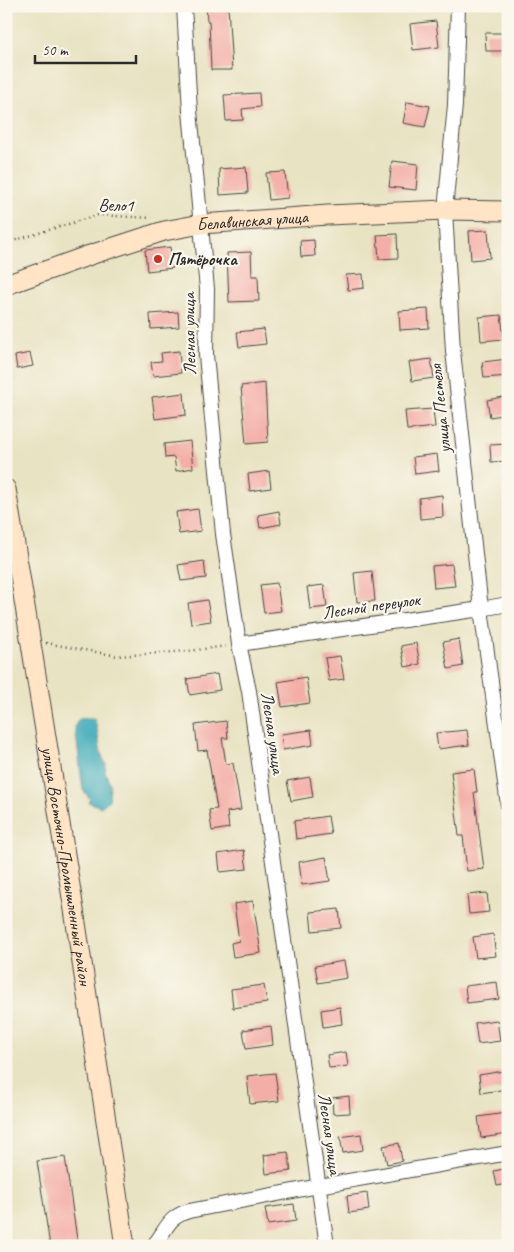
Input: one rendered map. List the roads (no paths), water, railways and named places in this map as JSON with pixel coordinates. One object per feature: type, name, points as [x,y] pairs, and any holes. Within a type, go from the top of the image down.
[{"type":"street","name":"Лесная улица","points":[[184,6],[190,111],[207,289],[206,355],[223,534],[248,691],[327,1246]]},
{"type":"street","name":"улица Пестеля","points":[[458,6],[455,105],[445,210],[453,351],[481,609],[508,805]]},
{"type":"street","name":"Белавинская улица","points":[[6,285],[164,231],[201,224],[445,210],[508,211]]},
{"type":"street","name":"улица Восточно-Промышленный район","points":[[6,489],[125,1246]]},
{"type":"street","name":"Лесной переулок","points":[[239,644],[508,604]]},
{"type":"street","points":[[153,1246],[171,1220],[189,1210],[508,1153]]},
{"type":"water","points":[[94,718],[101,753],[106,764],[105,772],[110,784],[109,800],[101,807],[88,802],[90,799],[83,790],[75,726],[78,720]]},
{"type":"place","name":"Пятёрочка","points":[[158,259]]}]
